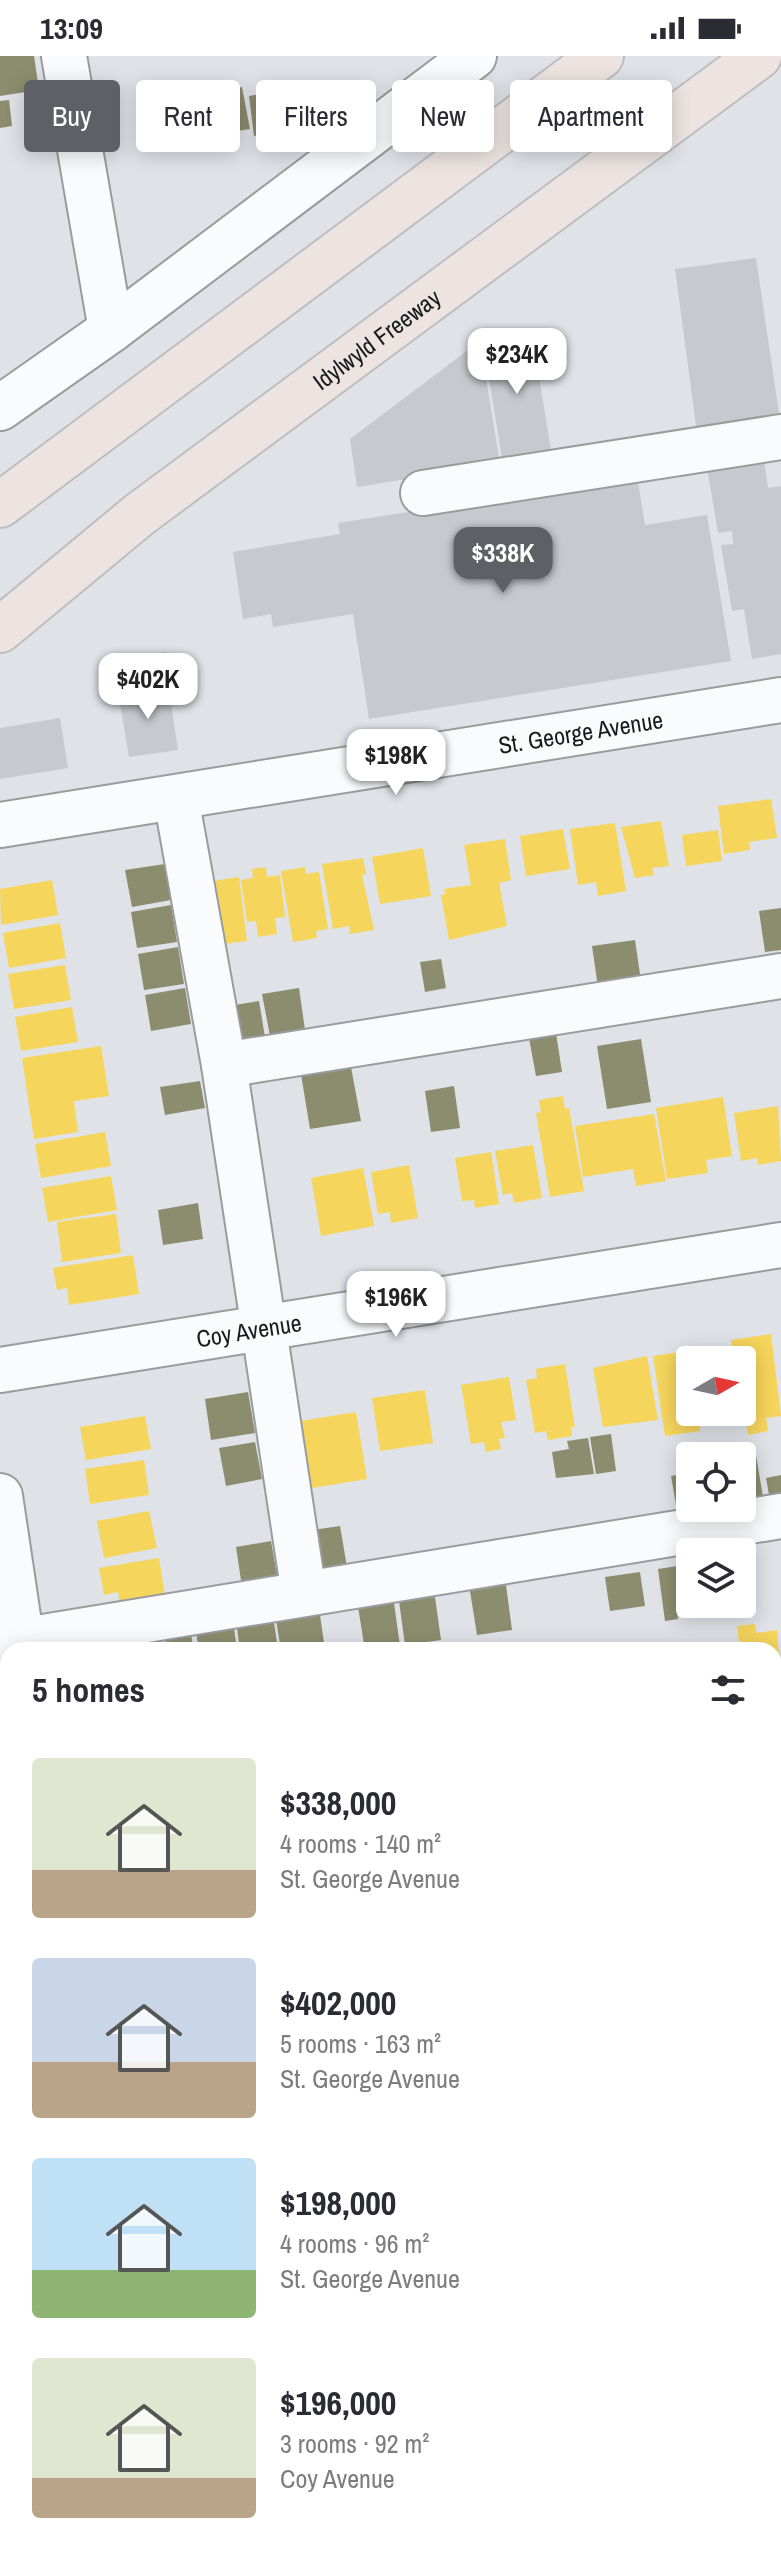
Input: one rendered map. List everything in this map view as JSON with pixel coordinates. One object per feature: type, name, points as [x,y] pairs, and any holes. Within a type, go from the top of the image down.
[{"type":"highway","points":[[0,505],[601,56]]},
{"type":"highway","name":"Idylwyld Freeway","points":[[0,630],[140,514],[759,56]]},
{"type":"street","points":[[64,56],[111,330]]},
{"type":"street","points":[[0,408],[111,330],[474,56]]},
{"type":"street","points":[[423,493],[781,437]]},
{"type":"street","name":"St. George Avenue","points":[[0,825],[781,700]]},
{"type":"street","points":[[176,798],[266,1325],[304,1594]]},
{"type":"street","points":[[224,1065],[781,976]]},
{"type":"street","name":"Coy Avenue","points":[[0,1370],[781,1245]]},
{"type":"street","points":[[0,1496],[15,1642]]},
{"type":"street","points":[[32,1642],[781,1516]]},
{"type":"building: Homes","points":[[771,799],[777,838],[749,842],[750,850],[724,854],[718,806]]},
{"type":"building: Homes","points":[[661,821],[669,866],[652,868],[654,875],[635,878],[621,827]]},
{"type":"building: Homes","points":[[615,823],[626,891],[598,896],[596,882],[578,885],[570,829]]},
{"type":"building: Homes","points":[[563,829],[570,869],[526,876],[520,836]]},
{"type":"building: Homes","points":[[718,830],[722,861],[686,866],[682,835]]},
{"type":"building: Homes","points":[[505,839],[511,880],[499,883],[507,926],[449,940],[441,895],[445,894],[444,889],[471,885],[464,845]]},
{"type":"building: Homes","points":[[423,848],[431,896],[380,904],[372,857]]},
{"type":"building: Homes","points":[[363,858],[366,874],[362,875],[374,930],[350,934],[349,926],[333,929],[322,864]]},
{"type":"building: Homes","points":[[266,867],[267,877],[280,875],[285,917],[275,918],[277,934],[258,937],[256,921],[247,922],[241,880],[253,878],[252,869]]},
{"type":"building: Homes","points":[[305,867],[306,874],[319,872],[328,929],[316,931],[317,938],[293,942],[281,871]]},
{"type":"building: Homes","points":[[239,877],[247,941],[209,946],[213,881]]},
{"type":"building: Homes","points":[[52,880],[58,915],[1,925],[0,889]]},
{"type":"building: Homes","points":[[60,923],[66,958],[9,968],[3,933]]},
{"type":"building: Homes","points":[[65,965],[71,1000],[14,1009],[8,974]]},
{"type":"building: Homes","points":[[72,1007],[78,1042],[21,1051],[15,1017]]},
{"type":"building: Homes","points":[[101,1046],[109,1096],[74,1101],[78,1132],[34,1139],[22,1058]]},
{"type":"building: Homes","points":[[563,1096],[565,1109],[569,1108],[584,1191],[550,1197],[536,1113],[541,1112],[539,1100]]},
{"type":"building: Homes","points":[[723,1097],[732,1156],[706,1160],[708,1173],[667,1179],[656,1108]]},
{"type":"building: Homes","points":[[778,1106],[781,1161],[758,1165],[757,1158],[741,1161],[734,1113]]},
{"type":"building: Homes","points":[[654,1114],[666,1181],[636,1186],[633,1169],[583,1177],[575,1126]]},
{"type":"building: Homes","points":[[105,1132],[111,1166],[41,1178],[35,1144]]},
{"type":"building: Homes","points":[[533,1145],[542,1198],[514,1203],[512,1193],[503,1195],[495,1151]]},
{"type":"building: Homes","points":[[491,1152],[499,1204],[475,1208],[474,1200],[462,1201],[455,1158]]},
{"type":"building: Homes","points":[[409,1165],[418,1218],[391,1223],[390,1212],[378,1214],[371,1172]]},
{"type":"building: Homes","points":[[363,1168],[374,1226],[321,1236],[311,1178]]},
{"type":"building: Homes","points":[[111,1176],[117,1210],[48,1222],[42,1188]]},
{"type":"building: Homes","points":[[116,1214],[121,1253],[62,1262],[57,1222]]},
{"type":"building: Homes","points":[[133,1255],[139,1294],[69,1305],[67,1288],[57,1290],[53,1268]]},
{"type":"building: Homes","points":[[771,1334],[781,1416],[766,1418],[768,1431],[748,1435],[747,1426],[756,1426],[756,1346],[732,1346],[731,1340]]},
{"type":"building: Homes","points":[[676,1353],[676,1426],[699,1426],[700,1431],[665,1436],[653,1356]]},
{"type":"building: Homes","points":[[647,1356],[658,1420],[603,1427],[593,1368]]},
{"type":"building: Homes","points":[[565,1364],[575,1427],[571,1427],[572,1436],[548,1440],[546,1431],[535,1433],[526,1380],[537,1378],[536,1369]]},
{"type":"building: Homes","points":[[509,1377],[516,1420],[501,1422],[505,1438],[499,1439],[501,1449],[486,1452],[484,1442],[471,1444],[461,1385]]},
{"type":"building: Homes","points":[[425,1390],[433,1443],[380,1451],[372,1398]]},
{"type":"building: Homes","points":[[356,1412],[367,1479],[300,1490],[288,1423]]},
{"type":"building: Homes","points":[[145,1416],[151,1449],[86,1460],[80,1427]]},
{"type":"building: Homes","points":[[144,1460],[149,1495],[90,1504],[85,1469]]},
{"type":"building: Homes","points":[[149,1511],[157,1548],[104,1558],[97,1521]]},
{"type":"building: Homes","points":[[159,1558],[166,1603],[121,1611],[118,1592],[104,1595],[99,1568]]},
{"type":"building: Homes","points":[[755,1624],[756,1633],[777,1630],[778,1642],[739,1642],[737,1626]]},
{"type":"building: Industry","points":[[0,56],[34,56],[38,80],[24,80],[24,92],[0,96]]},
{"type":"building: Industry","points":[[240,87],[250,129],[240,131]]},
{"type":"building: Industry","points":[[256,95],[254,136],[249,96]]},
{"type":"building: Industry","points":[[9,100],[12,126],[0,128],[0,101]]},
{"type":"building: Industry","points":[[165,864],[171,900],[132,907],[125,870]]},
{"type":"building: Industry","points":[[171,905],[177,942],[137,948],[131,912]]},
{"type":"building: Industry","points":[[781,908],[781,950],[765,952],[759,911]]},
{"type":"building: Industry","points":[[635,940],[641,981],[598,987],[592,946]]},
{"type":"building: Industry","points":[[178,947],[184,984],[144,990],[138,954]]},
{"type":"building: Industry","points":[[441,959],[446,988],[425,992],[420,962]]},
{"type":"building: Industry","points":[[185,988],[191,1024],[151,1031],[145,995]]},
{"type":"building: Industry","points":[[299,988],[305,1030],[270,1036],[262,994]]},
{"type":"building: Industry","points":[[259,1001],[266,1043],[230,1049],[223,1007]]},
{"type":"building: Industry","points":[[556,1033],[562,1072],[536,1076],[529,1038]]},
{"type":"building: Industry","points":[[641,1039],[651,1102],[607,1109],[597,1046]]},
{"type":"building: Industry","points":[[351,1067],[361,1121],[310,1129],[301,1074]]},
{"type":"building: Industry","points":[[200,1081],[205,1108],[165,1115],[160,1087]]},
{"type":"building: Industry","points":[[454,1086],[460,1128],[431,1132],[425,1091]]},
{"type":"building: Industry","points":[[198,1203],[203,1239],[163,1245],[158,1210]]},
{"type":"building: Industry","points":[[248,1392],[255,1433],[211,1440],[205,1399]]},
{"type":"building: Industry","points":[[611,1434],[616,1471],[596,1474],[590,1437]]},
{"type":"building: Industry","points":[[588,1438],[594,1474],[556,1478],[552,1452],[569,1449],[567,1441]]},
{"type":"building: Industry","points":[[255,1442],[262,1479],[226,1486],[219,1448]]},
{"type":"building: Industry","points":[[756,1455],[763,1497],[756,1498]]},
{"type":"building: Industry","points":[[676,1475],[676,1505],[671,1476]]},
{"type":"building: Industry","points":[[781,1475],[781,1504],[771,1506],[766,1478]]},
{"type":"building: Industry","points":[[340,1526],[347,1567],[312,1573],[306,1531]]},
{"type":"building: Industry","points":[[271,1541],[278,1581],[242,1587],[236,1547]]},
{"type":"building: Industry","points":[[676,1566],[678,1619],[665,1621],[658,1569]]},
{"type":"building: Industry","points":[[640,1572],[645,1606],[610,1611],[605,1577]]},
{"type":"building: Industry","points":[[506,1585],[512,1630],[477,1635],[470,1591]]},
{"type":"building: Industry","points":[[435,1597],[441,1640],[405,1642],[399,1601]]},
{"type":"building: Industry","points":[[394,1603],[399,1642],[364,1642],[358,1607]]},
{"type":"building: Industry","points":[[319,1608],[324,1642],[280,1642],[275,1614]]},
{"type":"building: Industry","points":[[273,1615],[277,1642],[239,1642],[236,1621]]},
{"type":"building: Industry","points":[[233,1621],[236,1642],[198,1642],[195,1627]]},
{"type":"building: Industry","points":[[189,1625],[192,1642],[165,1642],[163,1629]]},
{"type":"building: Other","points":[[756,258],[780,420],[697,433],[675,269]]},
{"type":"building: Other","points":[[531,329],[552,456],[503,464],[482,337]]},
{"type":"building: Other","points":[[480,341],[500,464],[357,487],[350,439]]},
{"type":"building: Other","points":[[763,454],[768,488],[781,486],[781,654],[752,659],[744,609],[732,611],[721,545],[733,544],[732,531],[718,533],[707,467]]},
{"type":"building: Other","points":[[637,476],[645,525],[707,515],[731,661],[369,719],[353,614],[273,627],[271,614],[243,619],[233,552],[340,534],[338,523]]},
{"type":"building: Other","points":[[166,652],[168,674],[134,678],[132,656]]},
{"type":"building: Other","points":[[168,684],[178,750],[129,757],[118,692]]},
{"type":"building: Other","points":[[60,718],[68,768],[0,779],[0,728]]}]
